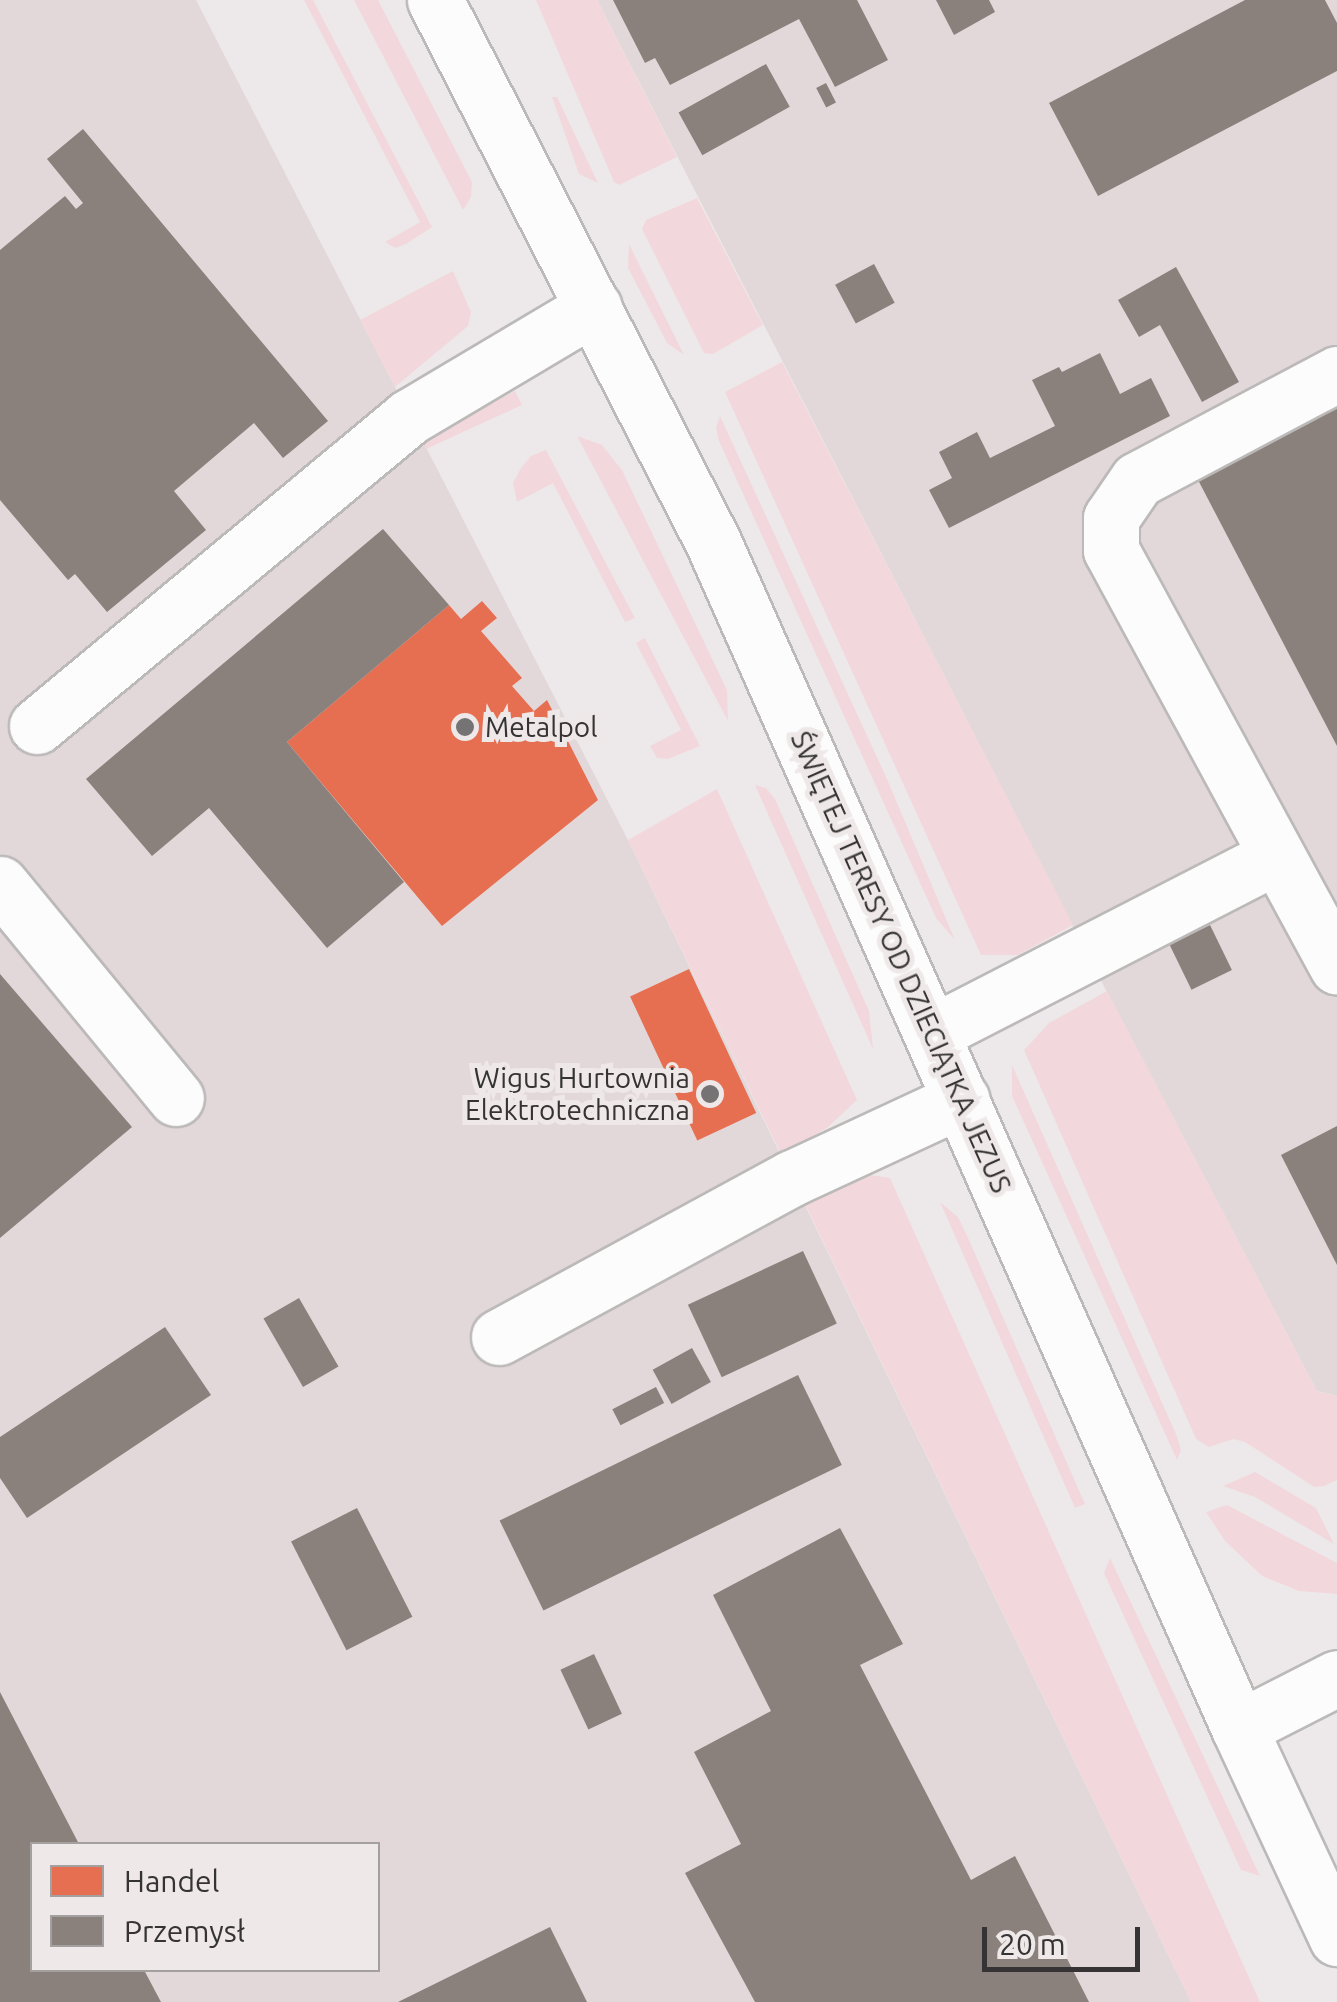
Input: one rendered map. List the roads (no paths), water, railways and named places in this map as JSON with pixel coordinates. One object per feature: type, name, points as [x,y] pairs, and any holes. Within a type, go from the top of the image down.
[{"type":"street","name":"ŚWIĘTEJ TERESY OD DZIECIĄTKA JEZUS","points":[[435,0],[713,542],[1239,1728],[1337,1938]]},
{"type":"street","points":[[37,726],[410,417],[594,307]]},
{"type":"street","points":[[1337,374],[1137,480],[1111,518],[1111,550],[1337,967]]},
{"type":"street","points":[[932,1033],[1274,857]]},
{"type":"street","points":[[0,884],[176,1098]]},
{"type":"street","points":[[499,1337],[792,1178],[962,1099]]},
{"type":"street","points":[[1239,1728],[1337,1678]]},
{"type":"place","name":"Metalpol","points":[[465,727]]},
{"type":"place","name":"Wigus Hurtownia Elektrotechniczna","points":[[710,1094]]}]
